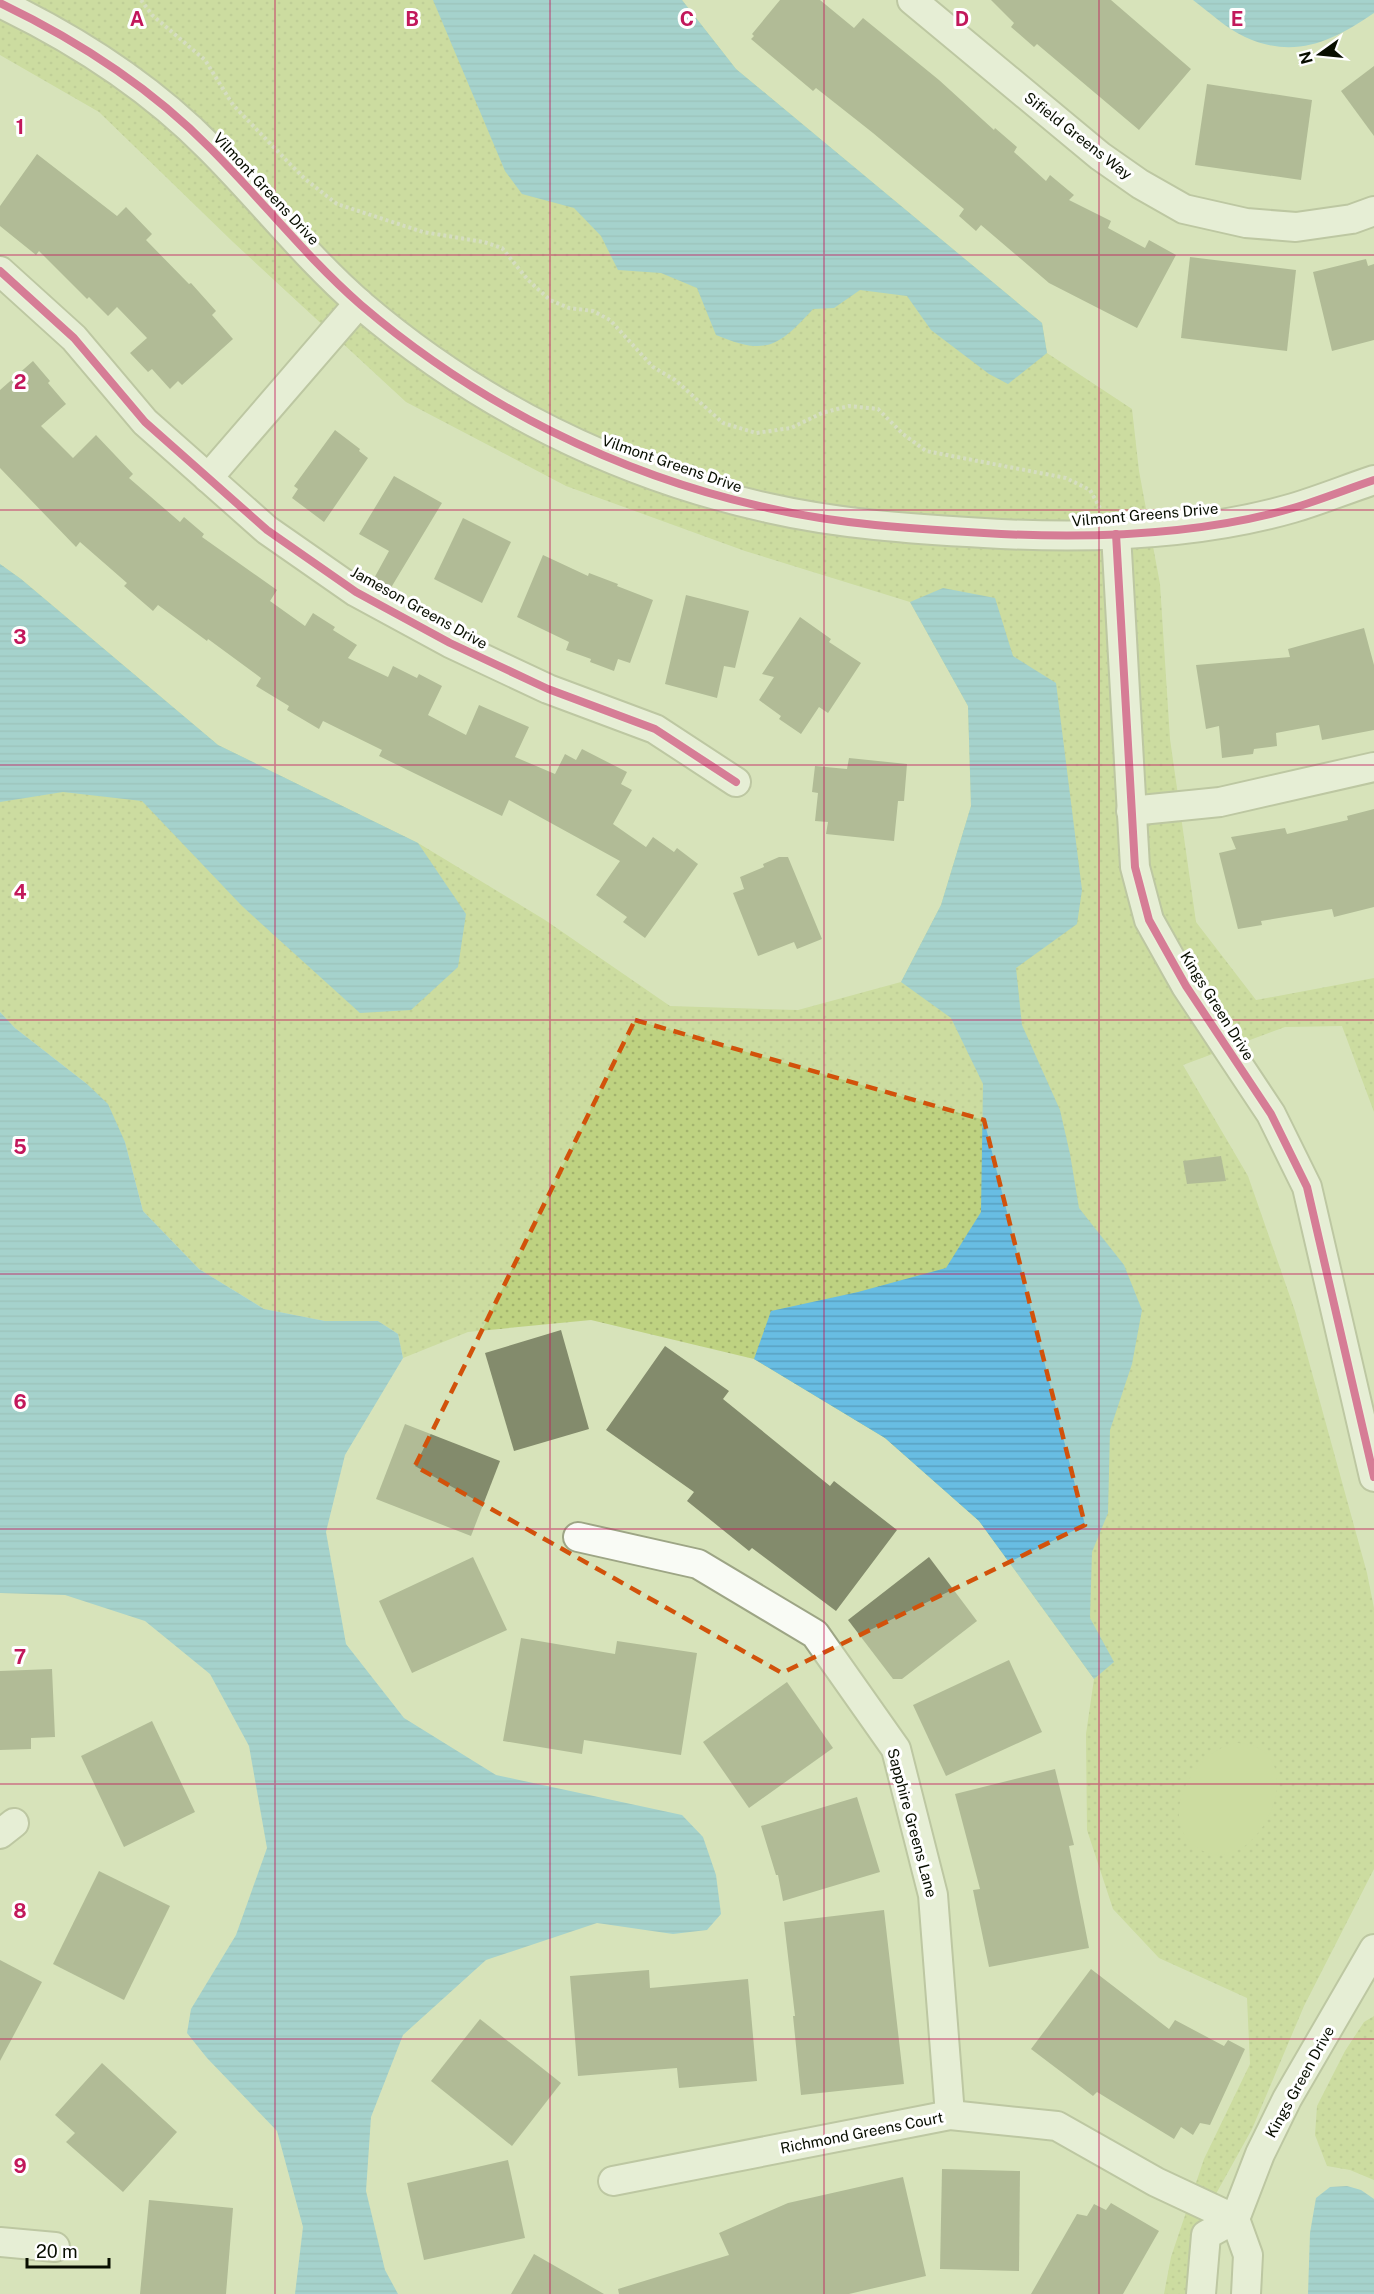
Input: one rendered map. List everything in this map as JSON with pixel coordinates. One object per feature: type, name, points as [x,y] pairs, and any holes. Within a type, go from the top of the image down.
[{"type":"street","name":"Sifield Greens Way","points":[[912,0],[1100,156],[1140,184],[1184,209],[1246,223],[1296,227],[1352,219],[1374,212]]},
{"type":"street","name":"Vilmont Greens Drive","points":[[0,3],[93,53],[170,111],[209,147],[307,254],[358,303],[435,363],[518,415],[625,466],[704,492],[801,515],[880,525],[1016,535],[1083,536],[1204,526],[1292,508],[1374,480]]},
{"type":"street","name":"Jameson Greens Drive","points":[[0,271],[74,338],[145,422],[267,530],[356,592],[450,643],[548,689],[655,729],[736,782]]},
{"type":"street","points":[[208,478],[358,303]]},
{"type":"street","name":"Kings Green Drive","points":[[1116,534],[1135,867],[1149,920],[1186,986],[1271,1114],[1307,1187],[1374,1477]]},
{"type":"street","points":[[1131,811],[1220,802],[1374,767]]},
{"type":"street","name":"Sapphire Greens Lane","points":[[578,1537],[698,1564],[815,1634],[897,1749],[933,1895],[950,2115]]},
{"type":"street","name":"Kings Green Drive","points":[[1235,2219],[1260,2154],[1287,2099],[1374,1949]]},
{"type":"street","name":"Richmond Greens Court","points":[[613,2181],[950,2115],[1057,2126],[1156,2182],[1235,2219]]},
{"type":"street","points":[[1200,2294],[1206,2235],[1235,2219],[1248,2255],[1246,2294]]},
{"type":"street","points":[[0,2242],[55,2247]]},
{"type":"path","points":[[141,0],[152,15],[205,60],[233,105],[305,180],[337,204],[423,232],[484,242],[502,248],[528,280],[550,300],[569,308],[593,311],[610,320],[653,367],[675,380],[723,423],[756,433],[791,428],[822,413],[849,406],[878,409],[903,434],[926,451],[1066,478],[1090,490],[1100,508]]},
{"type":"highlighted area","points":[[635,1020],[984,1120],[1085,1525],[782,1673],[415,1466]]},
{"type":"green space","points":[[0,0],[682,0],[736,69],[1042,323],[1047,353],[1132,409],[1139,471],[1160,584],[1170,739],[1196,922],[1256,1000],[1374,978],[1374,1112],[1342,1026],[1285,1027],[1183,1065],[1248,1176],[1295,1311],[1367,1573],[1374,1608],[1374,1869],[1304,2006],[1252,2129],[1202,2219],[1193,2294],[1164,2294],[1171,2257],[1204,2159],[1250,2064],[1247,1998],[1159,1958],[1113,1909],[1087,1830],[1086,1734],[1094,1679],[979,1521],[885,1438],[754,1359],[591,1320],[468,1332],[403,1358],[398,1334],[378,1321],[325,1321],[264,1309],[199,1269],[143,1211],[125,1142],[87,1084],[15,1028],[0,1012],[0,564],[21,579],[218,745],[418,843],[545,920],[670,1006],[798,1010],[901,982],[941,905],[971,806],[968,706],[910,602],[745,551],[566,486],[406,402],[233,242],[99,112],[0,55]]},
{"type":"green space","points":[[1237,1743],[1261,1750],[1274,1765],[1277,1786],[1272,1809],[1260,1830],[1244,1847],[1224,1855],[1203,1851],[1188,1839],[1180,1824],[1179,1807],[1184,1790],[1193,1773],[1206,1759],[1221,1748]]},
{"type":"green space","points":[[1374,2016],[1374,2180],[1350,2170],[1327,2166],[1315,2135],[1317,2106],[1345,2051],[1364,2022]]},
{"type":"water","points":[[433,0],[682,0],[736,69],[1042,323],[1047,353],[1008,384],[989,374],[931,330],[907,296],[860,290],[834,308],[813,309],[790,332],[770,344],[747,345],[716,335],[697,288],[661,273],[618,270],[601,236],[574,208],[522,194],[505,171]]},
{"type":"water","points":[[1193,0],[1374,0],[1374,13],[1328,39],[1297,47],[1280,47],[1263,44],[1238,34]]},
{"type":"water","points":[[0,564],[21,579],[218,745],[418,843],[466,914],[458,967],[411,1010],[360,1013],[242,906],[142,801],[63,792],[0,802]]},
{"type":"water","points":[[943,588],[995,598],[1013,656],[1056,683],[1082,890],[1077,924],[1016,968],[1022,1025],[1060,1110],[1079,1208],[1124,1265],[1142,1310],[1132,1364],[1110,1430],[1108,1513],[1092,1552],[1090,1618],[1114,1662],[1094,1679],[979,1521],[885,1438],[754,1359],[771,1311],[858,1292],[946,1268],[981,1212],[983,1084],[951,1018],[901,982],[941,905],[971,806],[968,706],[910,602]]},
{"type":"water","points":[[0,1012],[15,1028],[87,1084],[108,1104],[125,1142],[143,1211],[199,1269],[264,1309],[325,1321],[378,1321],[398,1334],[403,1358],[345,1455],[326,1532],[346,1644],[404,1718],[496,1775],[682,1815],[703,1837],[716,1875],[721,1914],[707,1930],[673,1934],[597,1923],[486,1960],[403,2035],[371,2117],[366,2191],[385,2270],[398,2294],[295,2294],[303,2227],[277,2131],[207,2058],[187,2033],[191,2009],[236,1935],[267,1848],[249,1746],[210,1674],[145,1621],[65,1595],[0,1593]]},
{"type":"water","points":[[1347,2186],[1361,2190],[1374,2199],[1374,2294],[1308,2294],[1310,2233],[1316,2198],[1330,2187]]},
{"type":"building","points":[[780,0],[820,0],[854,28],[863,18],[1017,147],[1014,152],[1046,181],[1050,175],[1074,195],[1069,200],[1111,221],[1108,228],[1145,248],[1149,240],[1176,255],[1137,328],[1049,283],[981,225],[976,231],[959,216],[964,209],[873,133],[816,88],[813,91],[751,39],[754,36],[752,34]]},
{"type":"building","points":[[991,0],[1111,0],[1191,69],[1139,130],[1037,44],[1034,47],[1011,27],[1014,23]]},
{"type":"building","points":[[1374,66],[1374,136],[1341,91]]},
{"type":"building","points":[[1207,84],[1312,100],[1301,180],[1195,165]]},
{"type":"building","points":[[37,154],[117,216],[126,207],[152,234],[146,240],[189,284],[191,283],[216,311],[212,315],[233,339],[182,385],[178,381],[170,389],[152,369],[148,372],[130,353],[147,338],[117,307],[108,316],[89,297],[87,299],[39,251],[36,255],[0,226],[0,206]]},
{"type":"building","points":[[1190,257],[1296,270],[1287,351],[1181,338]]},
{"type":"building","points":[[1366,259],[1368,266],[1374,264],[1374,340],[1332,351],[1313,272]]},
{"type":"building","points":[[33,361],[66,404],[41,426],[73,458],[96,435],[133,474],[129,478],[180,522],[184,517],[204,534],[202,537],[277,590],[270,601],[305,626],[313,613],[335,627],[333,630],[357,645],[348,658],[388,677],[393,666],[417,678],[419,674],[442,686],[428,715],[466,735],[479,705],[529,727],[515,757],[555,774],[565,754],[576,760],[582,749],[627,772],[621,784],[632,790],[613,824],[646,847],[653,837],[674,852],[677,848],[698,864],[645,938],[623,922],[627,917],[596,895],[620,861],[509,800],[502,816],[379,756],[382,750],[323,721],[319,729],[287,710],[289,706],[256,686],[261,678],[208,639],[207,641],[158,605],[153,611],[124,586],[127,583],[80,542],[76,547],[0,468],[0,390]]},
{"type":"building","points":[[335,430],[368,458],[324,522],[292,498],[298,489],[294,486]]},
{"type":"building","points":[[394,476],[442,503],[389,591],[372,582],[389,551],[359,534]]},
{"type":"building","points":[[463,518],[511,542],[482,603],[434,579]]},
{"type":"building","points":[[543,555],[588,576],[589,573],[653,600],[630,663],[618,659],[614,671],[590,662],[591,659],[566,650],[569,642],[517,617]]},
{"type":"building","points":[[686,595],[749,611],[735,668],[724,666],[717,698],[665,684]]},
{"type":"building","points":[[800,617],[831,639],[829,642],[861,663],[828,713],[819,707],[801,734],[779,719],[781,716],[759,700],[774,677],[762,674]]},
{"type":"building","points":[[1364,628],[1374,665],[1374,730],[1322,740],[1319,725],[1276,733],[1277,746],[1254,749],[1253,754],[1222,758],[1219,726],[1206,729],[1196,665],[1290,657],[1288,649]]},
{"type":"building","points":[[849,758],[907,764],[904,801],[898,801],[894,841],[826,834],[828,822],[815,821],[818,793],[812,792],[815,766],[847,769]]},
{"type":"building","points":[[1374,809],[1374,907],[1334,917],[1332,909],[1261,921],[1262,925],[1238,929],[1219,853],[1236,849],[1231,837],[1285,828],[1287,834],[1348,820],[1347,816]]},
{"type":"building","points":[[779,857],[788,857],[822,939],[797,949],[794,942],[758,956],[733,893],[744,889],[740,877],[764,867],[763,864]]},
{"type":"building","points":[[1221,1156],[1226,1181],[1187,1184],[1183,1161]]},
{"type":"building","points":[[561,1330],[589,1429],[514,1451],[485,1353]]},
{"type":"building","points":[[665,1346],[729,1391],[723,1399],[830,1486],[834,1481],[897,1530],[836,1611],[752,1548],[749,1551],[687,1501],[694,1492],[606,1430]]},
{"type":"building","points":[[405,1424],[500,1461],[471,1536],[376,1499]]},
{"type":"building","points":[[473,1557],[507,1630],[412,1673],[379,1601]]},
{"type":"building","points":[[929,1557],[977,1621],[902,1679],[893,1679],[848,1620]]},
{"type":"building","points":[[521,1638],[615,1654],[617,1641],[697,1653],[681,1755],[584,1740],[582,1754],[503,1741]]},
{"type":"building","points":[[1009,1660],[1042,1732],[946,1776],[913,1705]]},
{"type":"building","points":[[52,1669],[55,1737],[31,1738],[31,1749],[0,1750],[0,1671]]},
{"type":"building","points":[[787,1682],[833,1748],[749,1808],[703,1742]]},
{"type":"building","points":[[152,1721],[195,1812],[124,1847],[81,1756]]},
{"type":"building","points":[[1055,1769],[1074,1845],[1069,1846],[1089,1948],[989,1967],[973,1890],[980,1889],[955,1794]]},
{"type":"building","points":[[857,1797],[880,1872],[783,1901],[778,1875],[776,1875],[761,1826]]},
{"type":"building","points":[[99,1871],[170,1906],[124,2000],[53,1964]]},
{"type":"building","points":[[884,1910],[904,2084],[801,2095],[784,1922]]},
{"type":"building","points":[[0,1960],[42,1982],[0,2061]]},
{"type":"building","points":[[1091,1969],[1169,2029],[1175,2020],[1224,2046],[1228,2040],[1245,2049],[1210,2125],[1200,2123],[1193,2135],[1181,2127],[1174,2139],[1097,2092],[1093,2096],[1031,2049]]},
{"type":"building","points":[[649,1970],[650,1988],[748,1979],[757,2081],[679,2088],[677,2068],[578,2076],[570,1976]]},
{"type":"building","points":[[480,2019],[561,2083],[512,2146],[431,2081]]},
{"type":"building","points":[[102,2063],[177,2132],[123,2192],[66,2142],[75,2133],[55,2115]]},
{"type":"building","points":[[508,2160],[525,2238],[424,2260],[407,2183]]},
{"type":"building","points":[[942,2169],[1020,2171],[1019,2271],[940,2269]]},
{"type":"building","points":[[903,2177],[926,2276],[849,2294],[619,2294],[618,2289],[729,2255],[719,2233],[788,2203]]},
{"type":"building","points":[[149,2200],[233,2208],[226,2294],[140,2294]]},
{"type":"building","points":[[1111,2203],[1159,2231],[1123,2294],[1031,2294],[1077,2214],[1087,2216],[1094,2204],[1106,2210]]},
{"type":"building","points":[[534,2254],[604,2294],[511,2294]]},
{"type":"cycle path","points":[[0,3],[84,49],[163,105],[210,148],[341,287],[406,341],[453,374],[552,432],[604,456],[658,476],[712,494],[794,514],[930,530],[1061,536],[1140,533],[1218,525],[1293,508],[1374,480]]},
{"type":"cycle path","points":[[0,271],[74,338],[145,422],[267,530],[356,592],[450,643],[548,689],[655,729],[736,782]]},
{"type":"cycle path","points":[[1116,534],[1135,867],[1149,920],[1186,986],[1271,1114],[1307,1187],[1374,1477]]}]
